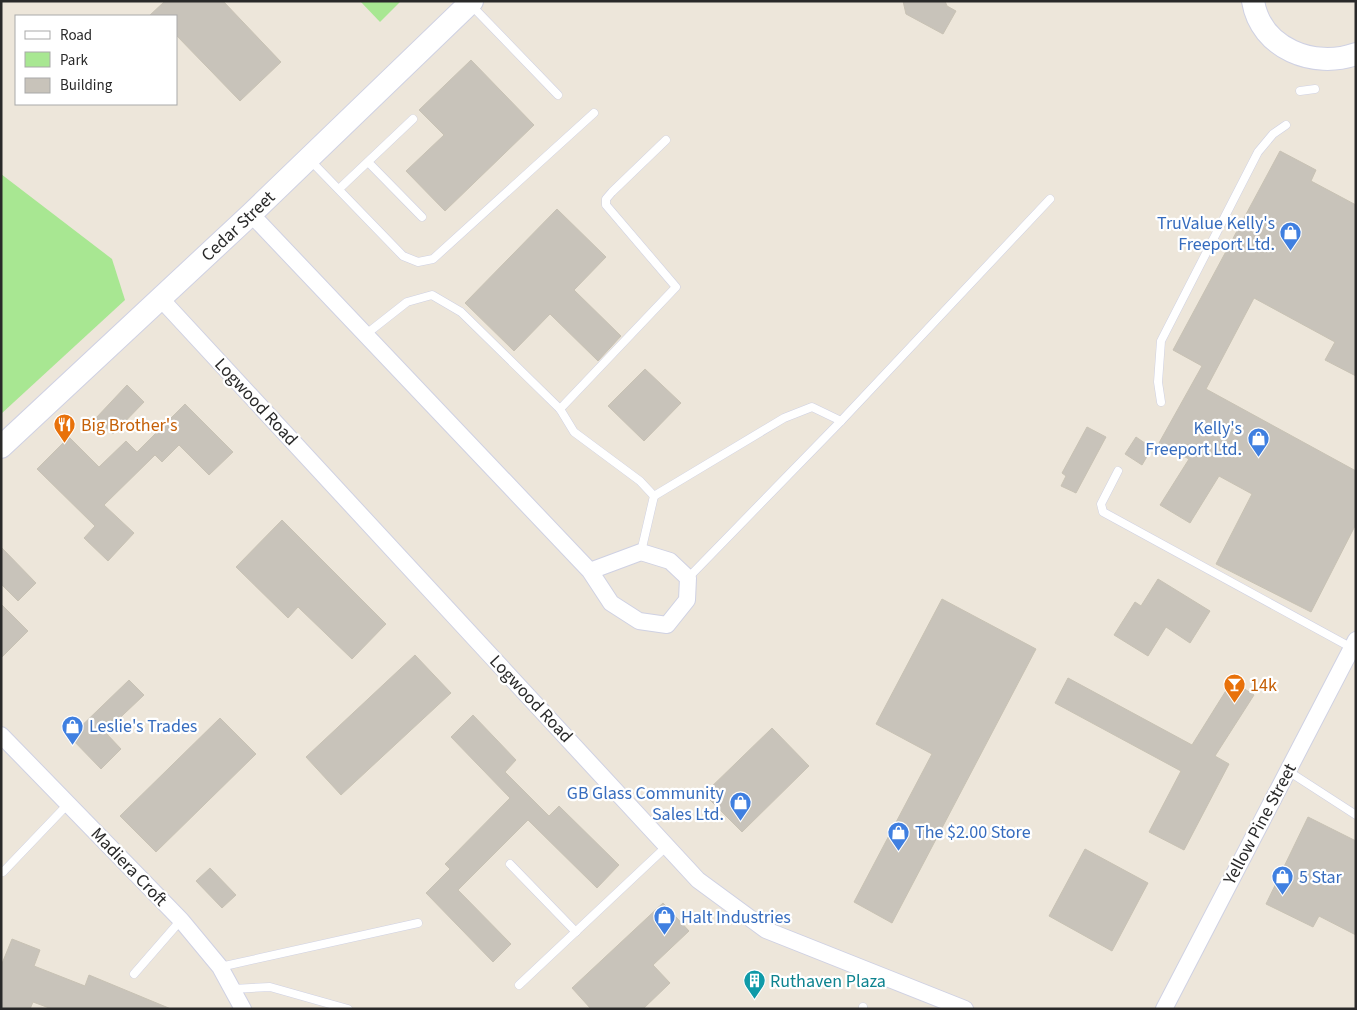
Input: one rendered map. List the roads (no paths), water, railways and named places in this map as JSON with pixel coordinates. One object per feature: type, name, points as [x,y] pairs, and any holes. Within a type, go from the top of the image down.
[{"type":"main road","name":"Cedar Street","points":[[1,447],[251,214],[470,2]]},
{"type":"main road","points":[[1251,4],[1265,30],[1283,47],[1305,58],[1330,60],[1356,54]]},
{"type":"street","points":[[251,214],[590,571],[611,603],[639,621],[667,625],[687,600],[688,578],[670,561],[641,552],[590,571]]},
{"type":"street","name":"Logwood Road","points":[[161,299],[698,880],[766,930],[965,1009]]},
{"type":"street","name":"Yellow Pine Street","points":[[1164,1009],[1354,644]]},
{"type":"street","name":"Madiera Croft","points":[[1,735],[181,920],[220,967],[243,1009]]},
{"type":"lane","points":[[470,2],[558,95]]},
{"type":"lane","points":[[1300,91],[1315,89]]},
{"type":"lane","points":[[308,159],[403,256],[418,262],[434,258],[594,113]]},
{"type":"lane","points":[[339,190],[413,119]]},
{"type":"lane","points":[[1161,402],[1158,382],[1161,342],[1258,152],[1273,134],[1286,125]]},
{"type":"lane","points":[[560,409],[676,288],[606,205],[606,199],[612,192],[666,140]]},
{"type":"lane","points":[[368,162],[422,217]]},
{"type":"lane","points":[[688,578],[842,421],[1050,199]]},
{"type":"lane","points":[[365,335],[407,302],[432,295],[461,312],[560,409],[574,432],[640,482],[654,496]]},
{"type":"lane","points":[[641,552],[654,496],[784,418],[812,407],[842,421]]},
{"type":"lane","points":[[1118,471],[1101,504],[1103,512],[1354,644]]},
{"type":"lane","points":[[1288,771],[1356,815]]},
{"type":"lane","points":[[3,872],[68,804]]},
{"type":"lane","points":[[519,985],[667,846]]},
{"type":"lane","points":[[510,864],[576,932]]},
{"type":"lane","points":[[134,974],[181,920]]},
{"type":"lane","points":[[220,967],[418,923]]},
{"type":"lane","points":[[233,989],[270,987],[348,1009]]},
{"type":"place","name":"TruValue Kelly's Freeport Ltd.","points":[[1291,252]]},
{"type":"place","name":"Big Brother's","points":[[65,444]]},
{"type":"place","name":"Kelly's Freeport Ltd.","points":[[1258,457]]},
{"type":"place","name":"14k","points":[[1234,704]]},
{"type":"place","name":"Leslie's Trades","points":[[73,745]]},
{"type":"place","name":"GB Glass Community Sales Ltd.","points":[[740,822]]},
{"type":"place","name":"The $2.00 Store","points":[[899,851]]},
{"type":"place","name":"5 Star","points":[[1283,896]]},
{"type":"place","name":"Halt Industries","points":[[665,936]]},
{"type":"place","name":"Ruthaven Plaza","points":[[754,1000]]}]
